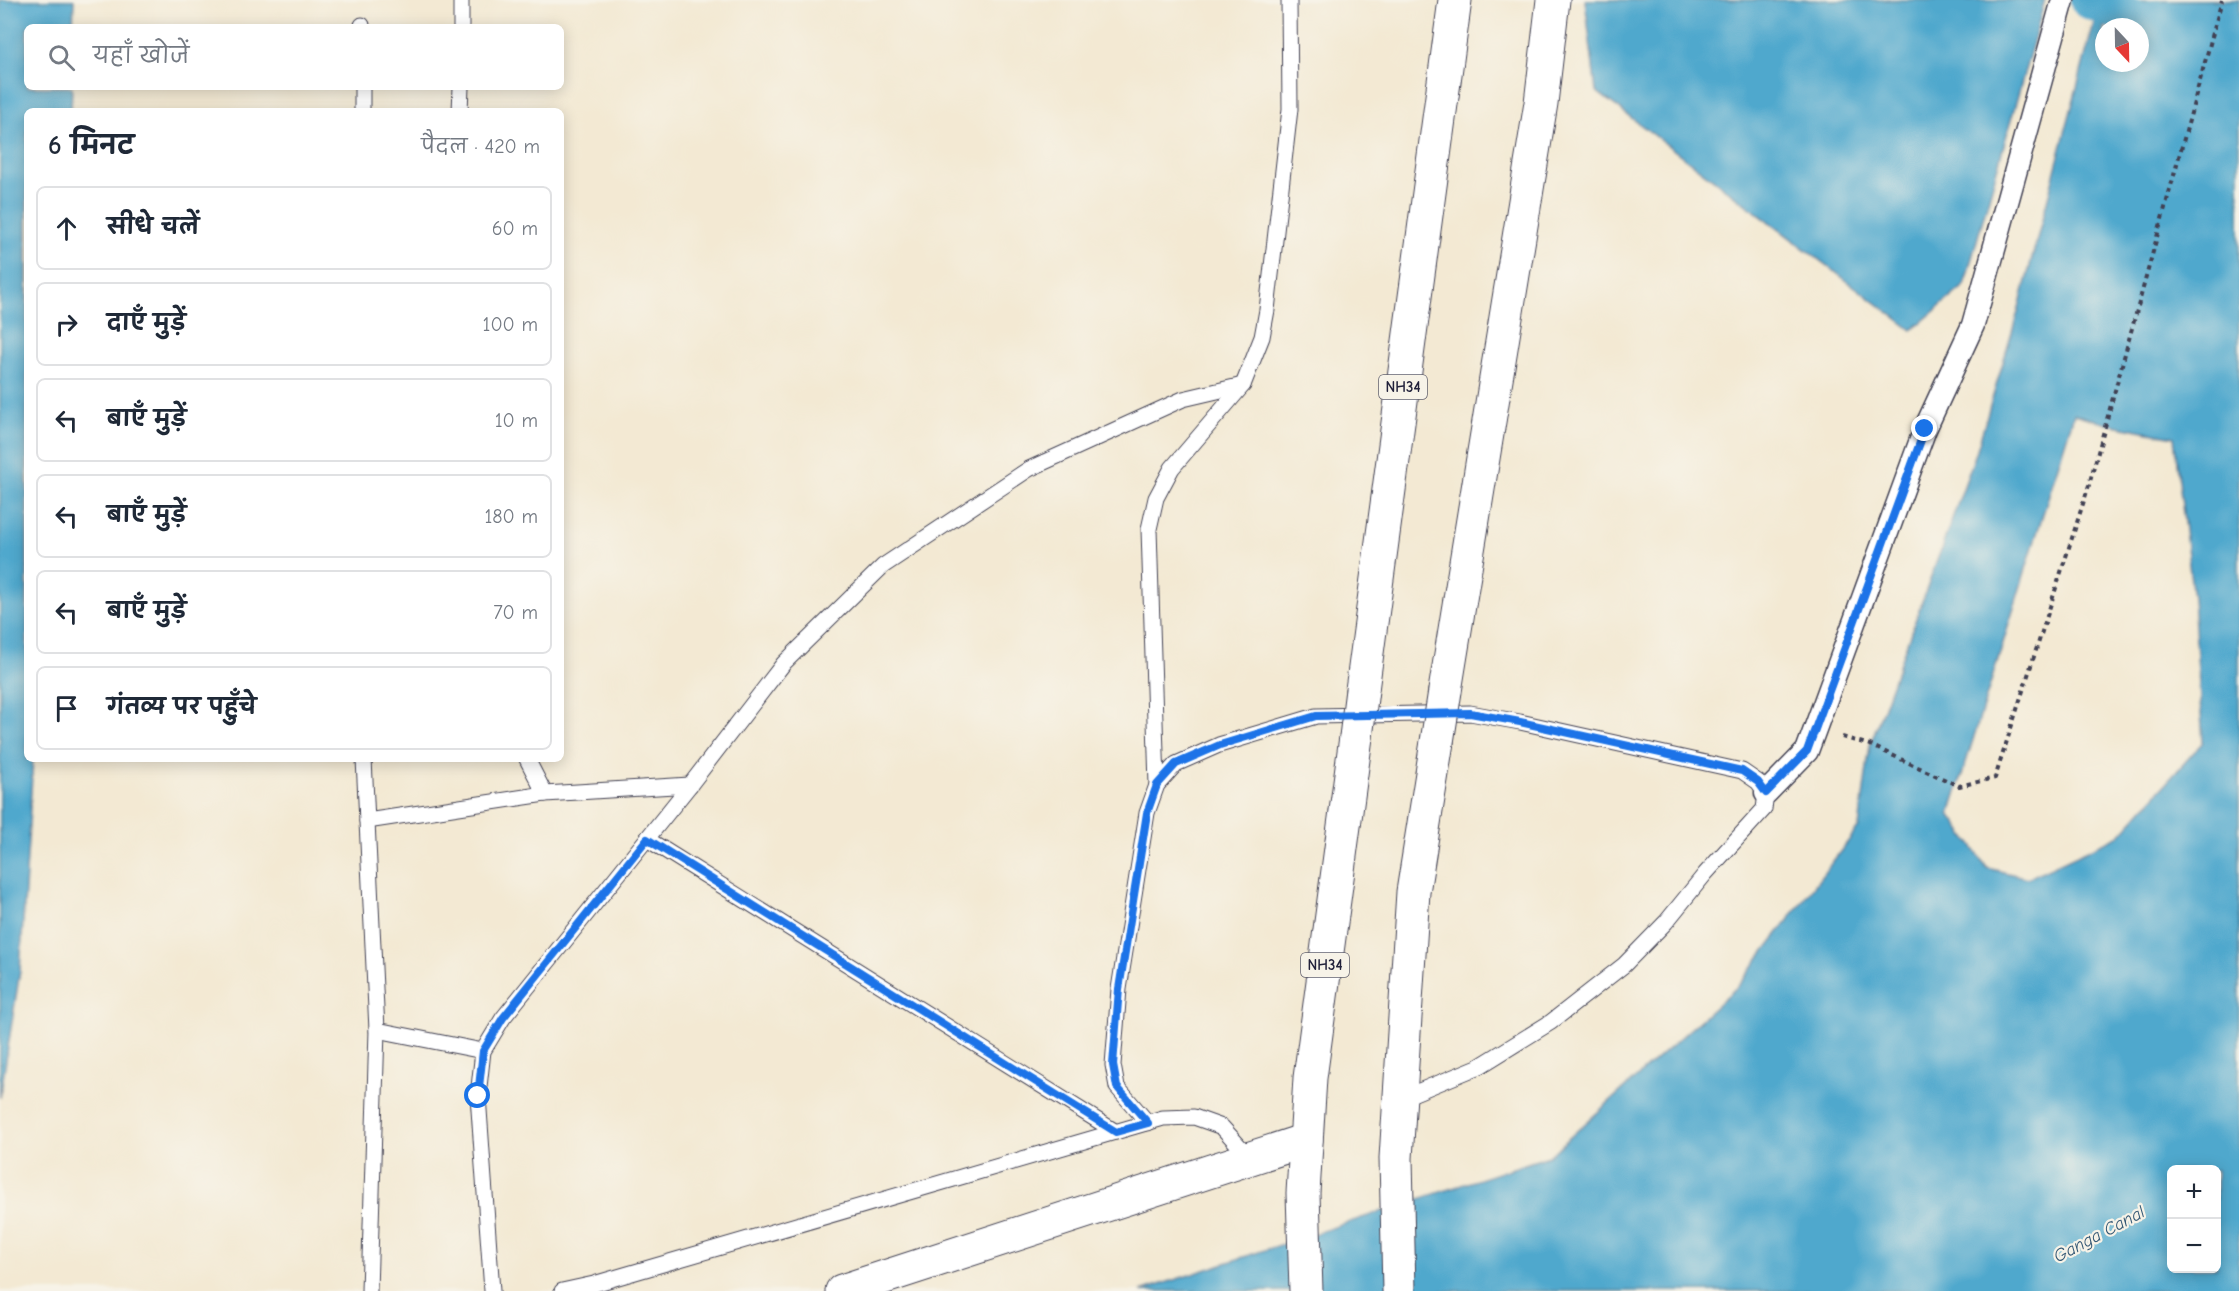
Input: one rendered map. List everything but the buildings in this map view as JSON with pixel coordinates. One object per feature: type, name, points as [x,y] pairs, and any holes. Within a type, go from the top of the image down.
[{"type":"main road","name":"NH34","points":[[1306,1291],[1303,1193],[1310,1078],[1455,0]]},
{"type":"main road","points":[[1399,1291],[1396,1158],[1413,892],[1541,103],[1553,0]]},
{"type":"main road","points":[[842,1291],[1306,1140]]},
{"type":"street","points":[[1766,793],[1807,751],[1925,429],[1973,325],[2063,0]]},
{"type":"lane","points":[[461,0],[461,24]]},
{"type":"lane","points":[[1148,1123],[1117,1087],[1113,1065],[1119,989],[1137,872],[1147,813],[1157,785],[1149,529],[1156,498],[1172,468],[1244,385],[1262,337],[1290,109],[1289,0]]},
{"type":"lane","points":[[362,90],[362,108]]},
{"type":"lane","points":[[460,108],[461,90]]},
{"type":"lane","points":[[492,1291],[478,1096],[483,1051],[503,1018],[690,785],[784,663],[883,566],[1029,469],[1183,399],[1244,385]]},
{"type":"lane","points":[[1157,785],[1176,764],[1220,745],[1316,716],[1470,713],[1742,771],[1758,782],[1766,793],[1764,809],[1705,874],[1666,922],[1624,965],[1551,1022],[1480,1066],[1400,1099]]},
{"type":"lane","points":[[364,762],[377,1030],[369,1291]]},
{"type":"lane","points":[[529,762],[545,794]]},
{"type":"lane","points":[[367,821],[545,794],[690,785]]},
{"type":"lane","points":[[647,839],[1116,1132]]},
{"type":"lane","points":[[377,1030],[483,1051]]},
{"type":"lane","points":[[562,1291],[594,1284],[1163,1118],[1194,1117],[1222,1127],[1250,1158]]},
{"type":"path","points":[[1870,745],[1959,786],[1995,778],[2089,485],[2222,0]]},
{"type":"water","points":[[0,0],[74,0],[73,24],[24,24],[24,90],[72,90],[71,108],[24,108],[24,762],[33,762],[20,971],[0,1098]]},
{"type":"water","points":[[1585,0],[2045,0],[1964,286],[1912,330],[1596,91]]},
{"type":"water","name":"Ganga Canal","points":[[2100,0],[2239,0],[2239,1291],[1141,1291],[1549,1156],[1738,986],[1859,827],[1870,745],[1976,453],[2016,319],[2095,19],[2095,72],[2149,72],[2149,18],[2095,18]],"holes":[[[2074,414],[2108,424],[2174,437],[2193,598],[2203,742],[2120,835],[2028,878],[1987,868],[1950,814]]]},
{"type":"waterway","points":[[2089,0],[2239,59]]},
{"type":"route","points":[[478,1096],[483,1051],[503,1018],[647,839],[1116,1132],[1148,1123],[1117,1087],[1113,1065],[1119,989],[1147,813],[1157,785],[1176,764],[1220,745],[1316,716],[1470,713],[1742,771],[1758,782],[1766,793],[1807,751],[1925,429]]}]
